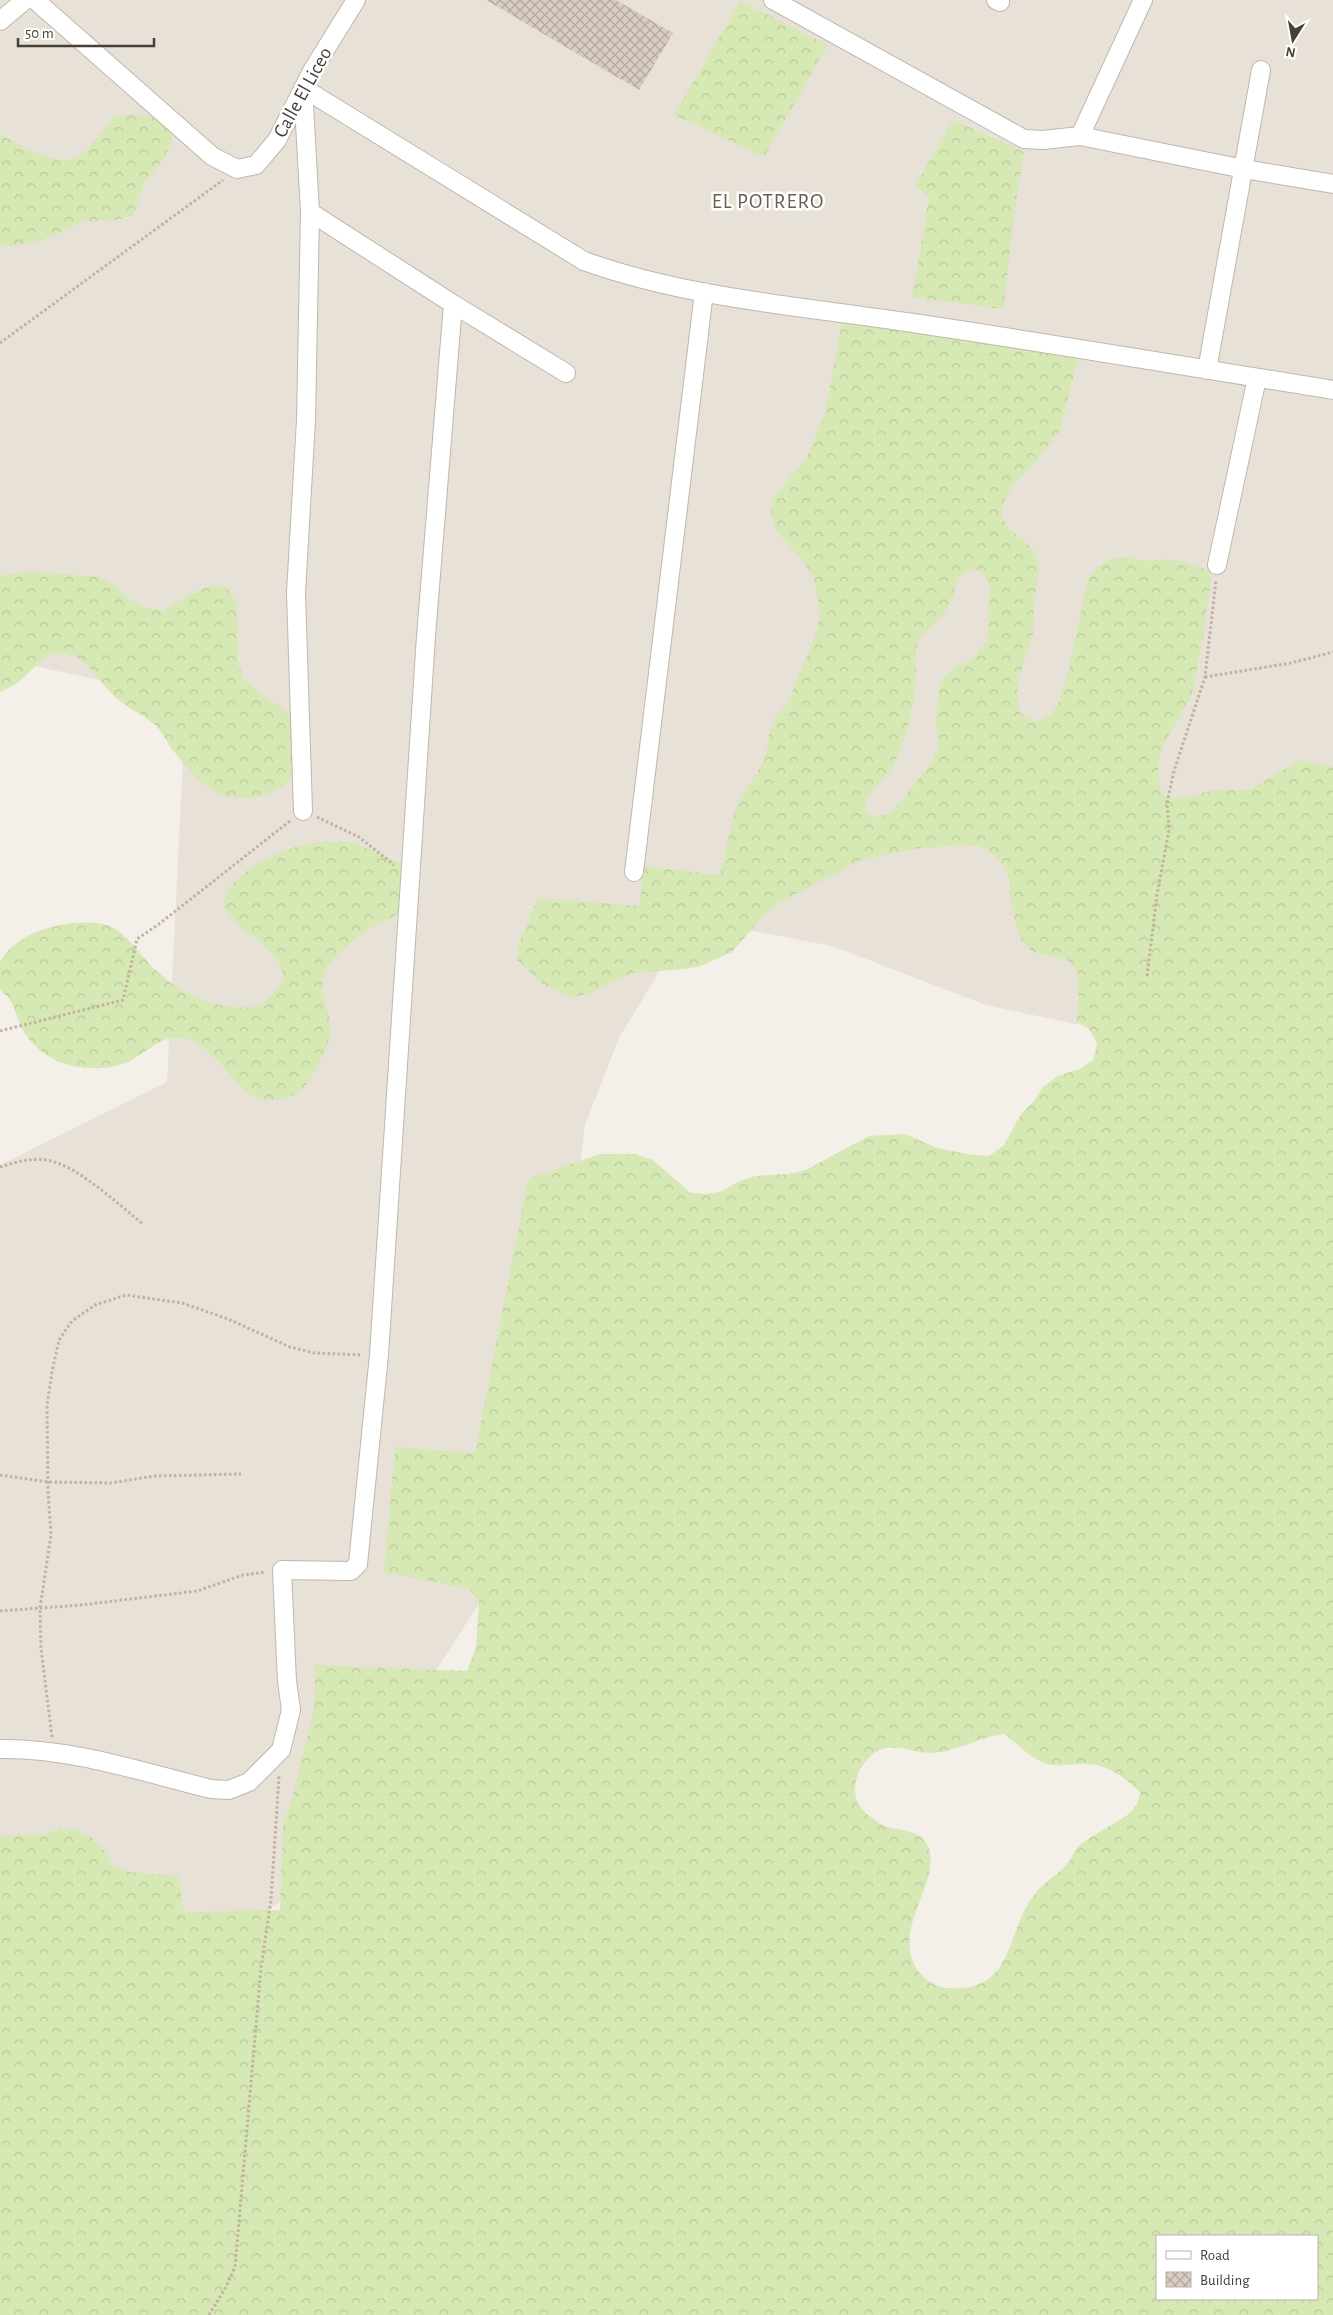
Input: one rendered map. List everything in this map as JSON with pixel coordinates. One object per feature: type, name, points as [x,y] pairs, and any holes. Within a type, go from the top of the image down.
[{"type":"street","points":[[0,21],[25,0]]},
{"type":"street","points":[[35,0],[212,156],[237,169]]},
{"type":"street","name":"Calle El Liceo","points":[[237,169],[256,165],[277,140],[303,88],[356,0]]},
{"type":"street","points":[[773,0],[1024,138],[1043,140],[1080,136],[1244,169],[1333,184]]},
{"type":"street","points":[[1080,136],[1143,0]]},
{"type":"street","points":[[1207,370],[1261,70]]},
{"type":"street","points":[[303,88],[310,212],[306,420],[296,593],[303,811]]},
{"type":"street","points":[[303,88],[584,261],[617,273],[704,292],[1333,390]]},
{"type":"street","points":[[310,212],[453,304],[566,373]]},
{"type":"street","points":[[634,872],[704,292]]},
{"type":"street","points":[[0,1749],[31,1748],[82,1757],[211,1789],[229,1790],[249,1782],[281,1750],[291,1710],[287,1681],[282,1570],[350,1571],[358,1564],[379,1355],[410,878],[453,304]]},
{"type":"street","points":[[1217,565],[1256,378]]},
{"type":"path","points":[[0,344],[237,169]]},
{"type":"path","points":[[1147,976],[1157,895],[1169,830],[1167,803],[1174,771],[1205,676],[1217,565]]},
{"type":"path","points":[[1205,676],[1291,662],[1333,652]]},
{"type":"path","points":[[0,1031],[123,1000],[137,939],[159,924],[303,811],[359,837],[410,878]]},
{"type":"path","points":[[0,1167],[20,1160],[46,1160],[72,1169],[144,1224]]},
{"type":"path","points":[[54,1752],[41,1649],[40,1608],[51,1535],[47,1406],[59,1340],[72,1321],[96,1305],[126,1295],[182,1303],[228,1319],[290,1348],[315,1353],[379,1355]]},
{"type":"path","points":[[0,1475],[48,1482],[110,1484],[155,1476],[240,1474]]},
{"type":"path","points":[[0,1611],[81,1605],[197,1591],[243,1575],[282,1570]]},
{"type":"path","points":[[209,2315],[235,2267],[261,1968],[271,1900],[281,1750]]},
{"type":"shaded area","points":[[0,0],[1333,0],[1333,1079],[986,1005],[832,946],[753,931],[667,959],[619,1038],[585,1125],[569,1261],[489,1588],[293,1893],[236,1933],[0,1912],[0,1165],[167,1082],[186,698],[0,659]]},
{"type":"green space","points":[[740,1],[828,45],[764,157],[674,115]]},
{"type":"green space","points":[[133,114],[167,122],[172,138],[166,156],[145,181],[133,215],[118,220],[84,221],[32,243],[15,246],[0,245],[0,134],[52,158],[73,159],[86,150],[115,116]]},
{"type":"green space","points":[[953,120],[1024,152],[1003,309],[912,297],[929,197],[915,186]]},
{"type":"green space","points":[[843,317],[1079,353],[1060,431],[1014,485],[1004,500],[1001,515],[1010,530],[1023,539],[1035,552],[1039,570],[1034,601],[1033,634],[1018,681],[1017,698],[1021,714],[1037,722],[1052,714],[1060,699],[1070,665],[1087,582],[1097,567],[1113,558],[1130,557],[1145,561],[1162,559],[1178,561],[1212,571],[1194,685],[1182,713],[1162,749],[1159,763],[1159,778],[1163,795],[1179,799],[1214,790],[1249,790],[1300,760],[1333,767],[1333,2315],[0,2315],[0,1836],[44,1834],[60,1829],[77,1829],[92,1838],[104,1850],[113,1865],[129,1872],[178,1876],[184,1912],[280,1910],[283,1825],[291,1803],[315,1704],[315,1665],[467,1671],[476,1647],[479,1601],[469,1589],[384,1572],[395,1447],[475,1453],[528,1179],[600,1154],[635,1154],[653,1160],[691,1193],[707,1194],[723,1191],[737,1182],[755,1176],[789,1174],[806,1170],[869,1136],[905,1134],[937,1148],[972,1155],[989,1156],[1004,1145],[1021,1114],[1034,1101],[1043,1087],[1058,1076],[1080,1069],[1094,1059],[1097,1043],[1089,1029],[1076,1020],[1079,1004],[1077,971],[1066,959],[1033,952],[1022,941],[1016,925],[1010,898],[1010,882],[1005,867],[993,854],[979,846],[963,845],[912,849],[861,860],[779,903],[765,914],[732,952],[701,966],[632,973],[587,994],[571,997],[541,983],[517,960],[519,942],[538,898],[640,906],[643,866],[720,875],[735,809],[761,766],[775,717],[787,705],[818,628],[820,612],[814,579],[801,558],[776,531],[771,514],[773,498],[806,459],[825,414]],"holes":[[[975,569],[983,573],[990,587],[987,641],[972,660],[957,666],[944,677],[940,685],[935,722],[938,731],[938,747],[931,764],[891,813],[875,818],[868,814],[864,806],[872,791],[893,766],[902,745],[914,695],[916,655],[919,641],[925,632],[947,610],[955,586],[961,577]],[[1004,1734],[1039,1761],[1052,1765],[1087,1764],[1104,1767],[1119,1775],[1141,1793],[1131,1812],[1083,1843],[1077,1848],[1070,1861],[1041,1887],[1029,1902],[999,1969],[987,1980],[971,1987],[943,1988],[921,1974],[915,1966],[910,1951],[913,1920],[931,1862],[926,1842],[915,1834],[887,1827],[871,1817],[859,1805],[855,1793],[855,1785],[864,1763],[882,1749],[900,1748],[931,1753],[957,1748],[985,1738]]]},
{"type":"green space","points":[[26,571],[98,577],[115,586],[128,598],[145,607],[163,611],[194,592],[211,586],[227,587],[237,604],[238,662],[243,678],[256,690],[285,710],[296,725],[296,773],[282,787],[258,797],[230,797],[213,791],[203,784],[189,769],[157,727],[121,702],[89,667],[76,657],[68,654],[59,653],[47,657],[13,686],[0,692],[0,576]]},
{"type":"green space","points":[[339,841],[355,843],[400,863],[410,879],[405,900],[399,912],[358,936],[339,953],[326,970],[322,986],[331,1029],[328,1043],[315,1071],[300,1091],[295,1094],[282,1099],[267,1100],[248,1093],[211,1054],[194,1042],[184,1038],[166,1039],[133,1059],[116,1066],[90,1068],[64,1064],[42,1052],[32,1043],[24,1032],[10,1000],[0,988],[0,963],[7,952],[18,942],[36,932],[49,928],[66,924],[91,922],[113,927],[129,940],[165,979],[197,998],[233,1007],[243,1008],[258,1005],[269,998],[284,977],[279,962],[257,939],[243,930],[223,906],[228,891],[241,876],[272,856],[303,845]]},
{"type":"building","points":[[486,0],[616,0],[673,33],[639,90]]},
{"type":"district","name":"EL POTRERO","points":[[768,201]]}]
